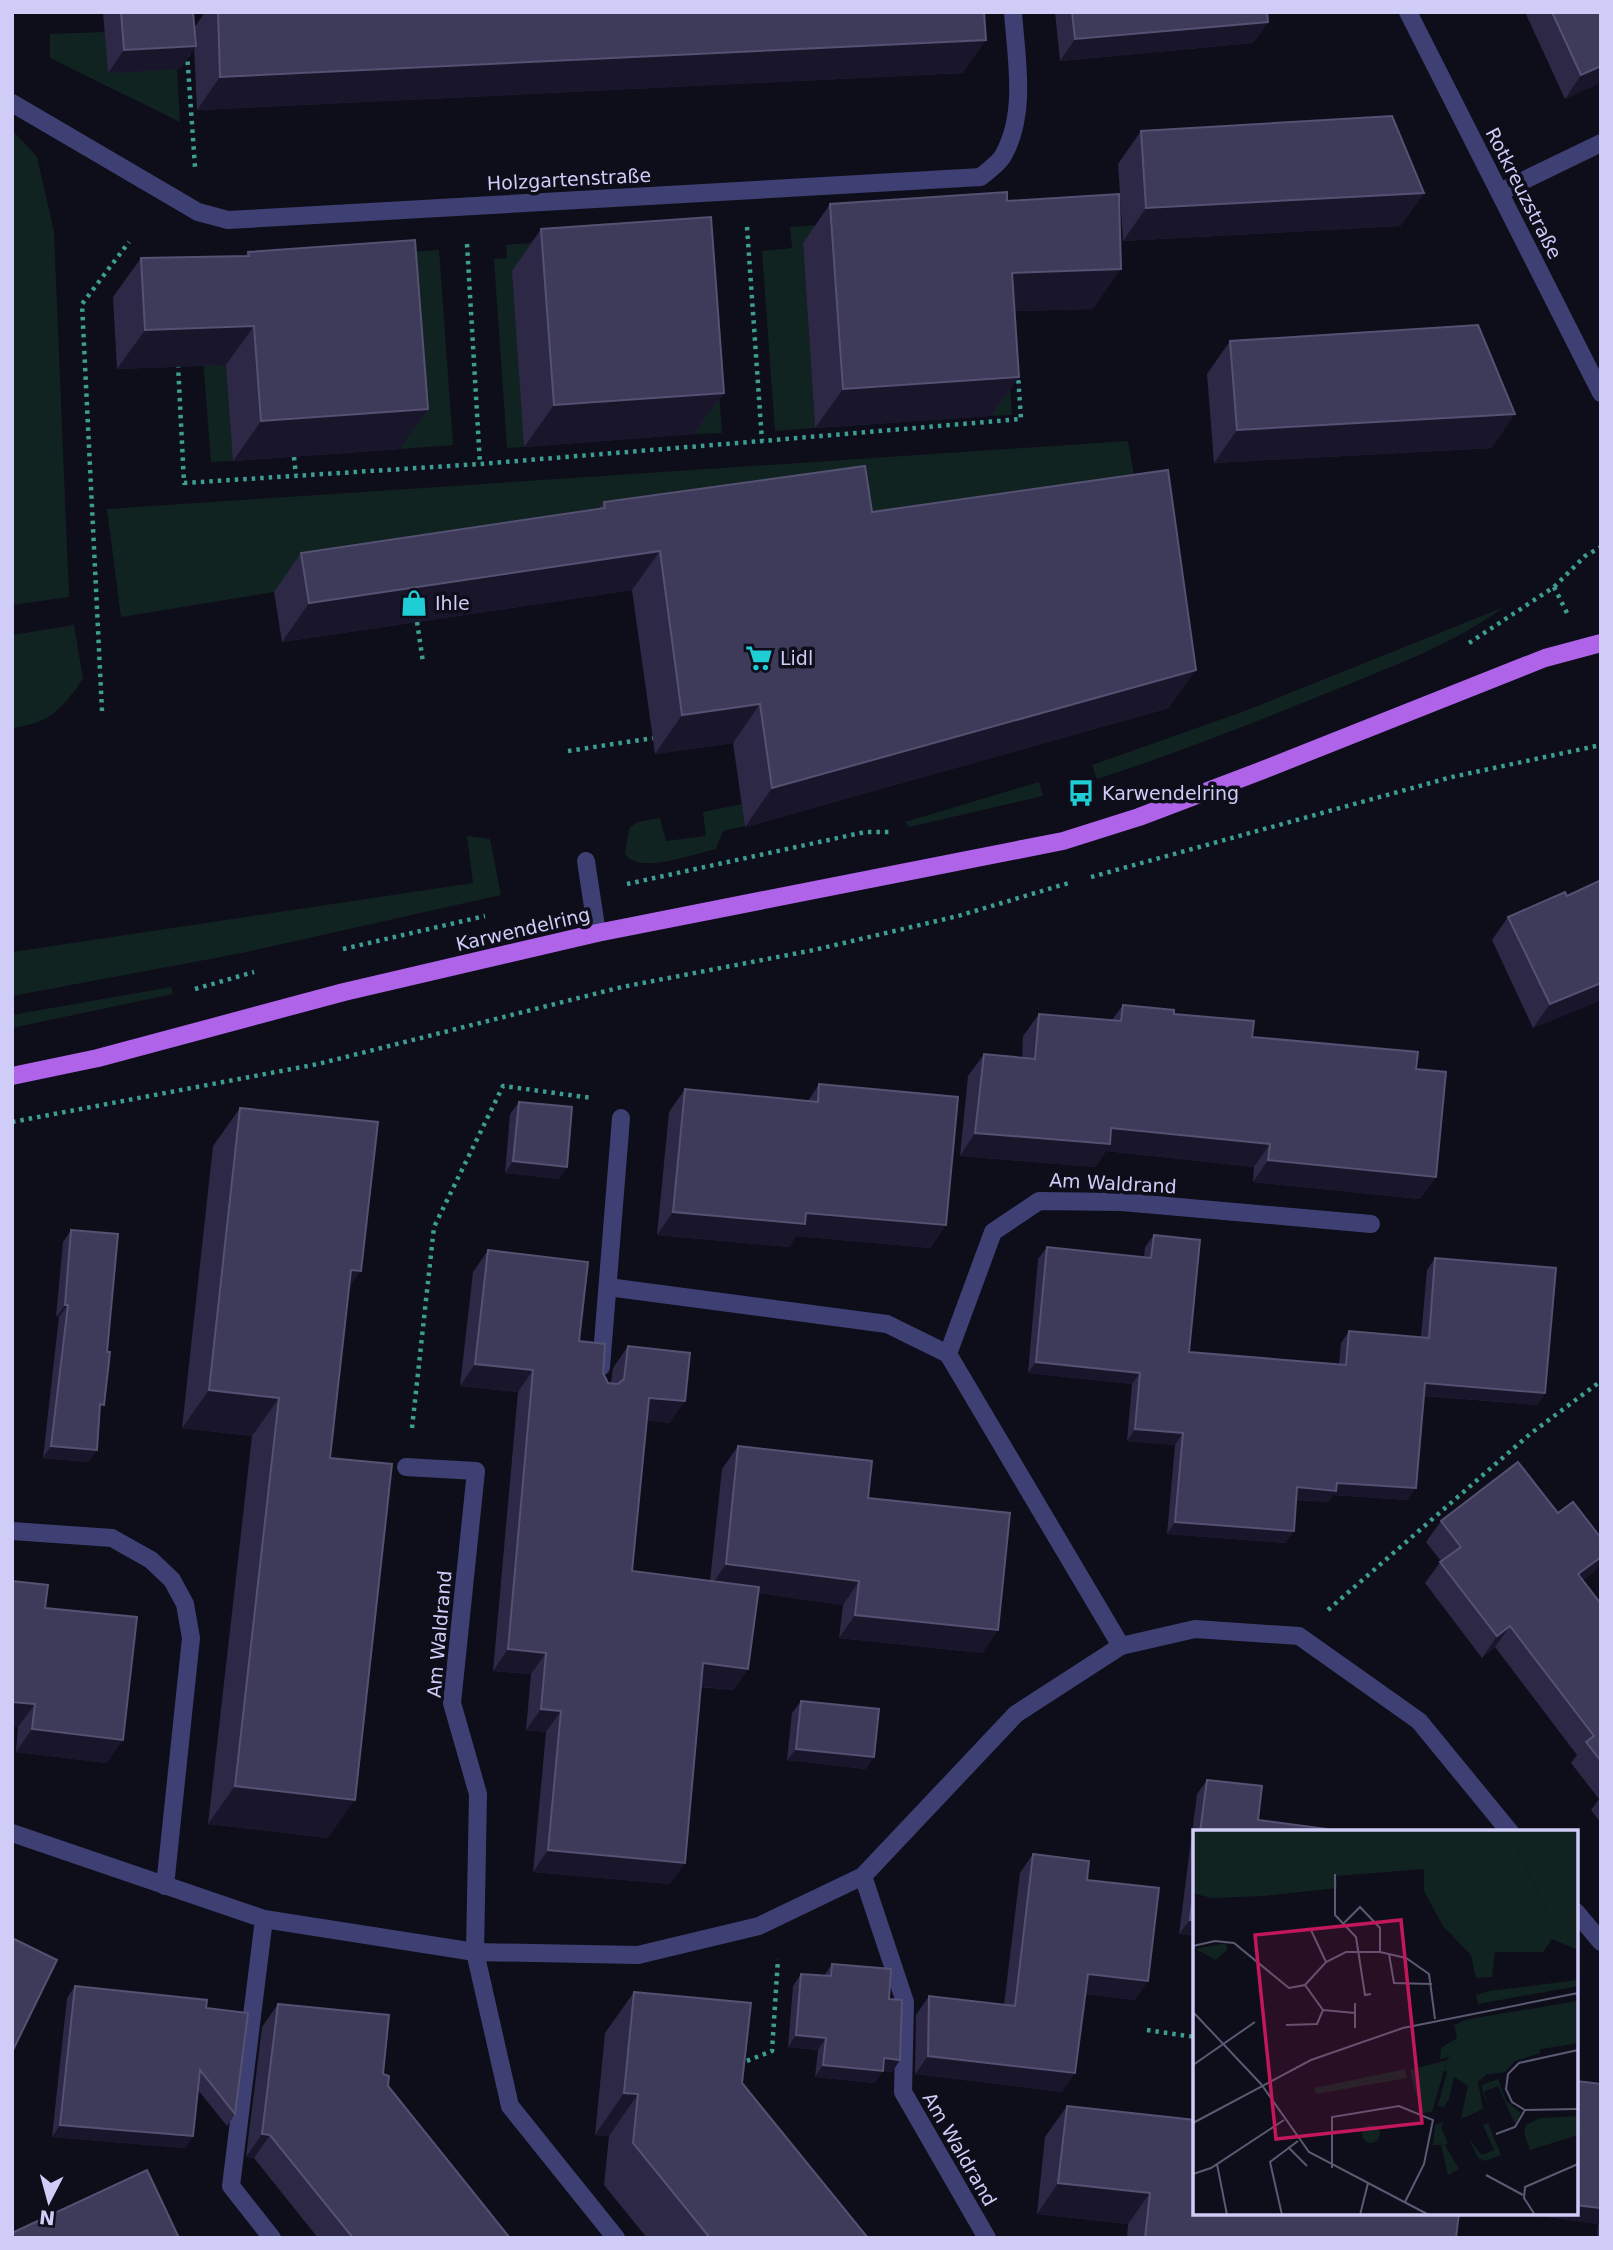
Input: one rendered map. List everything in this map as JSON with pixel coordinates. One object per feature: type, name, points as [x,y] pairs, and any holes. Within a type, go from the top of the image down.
[{"type":"main road","name":"Karwendelring","points":[[12,1076],[98,1058],[344,992],[597,933],[1063,841],[1251,775],[1545,658],[1601,643]]},
{"type":"street","name":"Holzgartenstraße","points":[[12,103],[198,212],[228,220],[981,177],[1004,156],[1016,121],[1018,79],[1013,12]]},
{"type":"street","name":"Rotkreuzstraße","points":[[1408,12],[1601,393]]},
{"type":"street","points":[[1500,192],[1601,144]]},
{"type":"street","points":[[586,861],[597,933]]},
{"type":"street","points":[[600,1381],[621,1118]]},
{"type":"street","name":"Am Waldrand","points":[[948,1354],[993,1232],[1039,1201],[1122,1202],[1371,1224]]},
{"type":"street","points":[[608,1287],[887,1324],[948,1354],[1121,1646]]},
{"type":"street","name":"Am Waldrand","points":[[406,1467],[476,1471],[452,1703],[478,1794],[475,1952],[510,2106],[616,2238]]},
{"type":"street","points":[[12,1531],[112,1538],[158,1567],[172,1580],[185,1604],[191,1638],[165,1886]]},
{"type":"street","points":[[12,1833],[264,1919],[475,1952],[638,1955],[759,1926],[863,1876],[1016,1714],[1121,1646],[1195,1629],[1299,1636],[1419,1721],[1508,1830]]},
{"type":"street","name":"Am Waldrand","points":[[863,1876],[905,2002],[904,2092],[987,2238]]},
{"type":"street","points":[[1578,1914],[1601,1942]]},
{"type":"street","points":[[264,1919],[231,2186],[272,2238]]},
{"type":"path","points":[[186,39],[198,212]]},
{"type":"path","points":[[744,191],[762,442]]},
{"type":"path","points":[[465,206],[480,464]]},
{"type":"path","points":[[102,711],[82,304],[129,242]]},
{"type":"path","points":[[178,361],[184,483],[480,464],[1021,419],[1017,363]]},
{"type":"path","points":[[881,424],[882,431]]},
{"type":"path","points":[[591,442],[592,454]]},
{"type":"path","points":[[294,457],[296,475]]},
{"type":"path","points":[[1465,646],[1554,587],[1585,556],[1601,547]]},
{"type":"path","points":[[416,622],[423,662]]},
{"type":"path","points":[[568,751],[653,738]]},
{"type":"path","points":[[12,1122],[318,1064],[622,987],[814,950],[932,922],[1452,777],[1601,745]]},
{"type":"path","points":[[646,879],[865,832],[901,832]]},
{"type":"path","points":[[406,1467],[434,1227],[503,1086],[587,1094],[621,1118]]},
{"type":"path","points":[[1299,1636],[1530,1434],[1601,1381]]},
{"type":"path","points":[[729,2068],[772,2051],[778,1959],[759,1926]]},
{"type":"path","points":[[1147,2030],[1193,2037]]},
{"type":"green space","points":[[105,32],[108,73],[177,69],[180,122],[50,58],[50,34]]},
{"type":"green space","points":[[12,130],[37,157],[54,232],[69,597],[12,605]]},
{"type":"green space","points":[[998,213],[1012,415],[991,416],[803,244],[815,428],[775,431],[762,251],[792,248],[790,227]]},
{"type":"green space","points":[[689,232],[709,246],[722,433],[694,434],[681,259],[513,271],[524,447],[507,448],[494,259],[507,258],[506,245]]},
{"type":"green space","points":[[439,250],[453,445],[400,449],[388,280],[233,461],[211,462],[196,268]]},
{"type":"green space","points":[[1128,441],[1140,509],[274,592],[121,617],[107,509]]},
{"type":"green space","points":[[1504,607],[1446,642],[1405,661],[1220,735],[1097,779],[1092,765],[1245,711]]},
{"type":"green space","points":[[74,625],[83,679],[54,713],[36,723],[12,728],[12,635]]},
{"type":"green space","points":[[1039,782],[1043,796],[909,827],[905,822]]},
{"type":"green space","points":[[742,804],[745,826],[723,831],[716,849],[654,863],[632,860],[625,854],[629,828],[638,822],[660,818],[666,841],[706,836],[703,812]]},
{"type":"green space","points":[[467,836],[490,839],[501,895],[242,953],[12,996],[12,952],[473,883]]},
{"type":"green space","points":[[171,987],[173,994],[12,1028],[12,1015]]},
{"type":"building","points":[[121,12],[193,12],[196,46],[124,50]]},
{"type":"building","points":[[218,12],[984,12],[986,40],[220,77]]},
{"type":"building","points":[[1072,12],[1267,12],[1268,22],[1075,39]]},
{"type":"building","points":[[1552,12],[1601,12],[1601,66],[1581,75]]},
{"type":"building","points":[[1392,116],[1424,193],[1146,208],[1141,131]]},
{"type":"building","points":[[1007,192],[1007,201],[1119,194],[1121,269],[1012,273],[1019,377],[843,389],[830,204]]},
{"type":"building","points":[[711,217],[724,393],[554,405],[541,229]]},
{"type":"building","points":[[415,240],[428,409],[261,421],[254,326],[145,330],[141,258],[249,256],[248,252]]},
{"type":"building","points":[[1478,325],[1515,414],[1237,430],[1230,341]]},
{"type":"building","points":[[865,466],[872,512],[1168,470],[1196,670],[772,788],[760,704],[682,715],[660,551],[309,603],[301,553],[605,508],[604,502]]},
{"type":"building","points":[[1601,880],[1601,983],[1550,1004],[1508,917],[1565,892],[1567,896]]},
{"type":"building","points":[[1123,1005],[1174,1010],[1174,1014],[1254,1021],[1252,1037],[1418,1052],[1416,1069],[1446,1072],[1436,1177],[1268,1160],[1270,1144],[1111,1128],[1110,1144],[975,1133],[984,1054],[1035,1059],[1039,1014],[1121,1021]]},
{"type":"building","points":[[819,1084],[958,1097],[946,1225],[806,1213],[805,1224],[673,1212],[685,1089],[818,1102]]},
{"type":"building","points":[[519,1102],[572,1107],[567,1167],[513,1161]]},
{"type":"building","points":[[240,1108],[378,1122],[361,1271],[351,1270],[330,1458],[392,1464],[355,1800],[235,1786],[279,1398],[209,1390]]},
{"type":"building","points":[[71,1230],[118,1234],[107,1352],[110,1352],[104,1405],[100,1404],[97,1450],[51,1446],[68,1305],[65,1305]]},
{"type":"building","points":[[1154,1235],[1200,1240],[1189,1352],[1346,1365],[1349,1331],[1429,1338],[1435,1258],[1556,1268],[1545,1393],[1425,1383],[1416,1488],[1337,1483],[1336,1491],[1297,1487],[1294,1531],[1175,1522],[1183,1433],[1135,1429],[1140,1373],[1036,1362],[1047,1247],[1151,1258]]},
{"type":"building","points":[[488,1250],[588,1262],[579,1341],[605,1344],[603,1373],[608,1383],[618,1384],[624,1379],[628,1346],[690,1353],[685,1401],[649,1398],[632,1571],[759,1587],[748,1669],[703,1663],[685,1863],[548,1850],[561,1711],[541,1709],[546,1653],[508,1649],[533,1370],[475,1364]]},
{"type":"building","points":[[738,1446],[872,1461],[868,1498],[1010,1513],[998,1630],[855,1615],[859,1581],[726,1564]]},
{"type":"building","points":[[1518,1462],[1558,1513],[1573,1502],[1601,1538],[1601,1557],[1578,1574],[1601,1604],[1601,1761],[1586,1742],[1594,1736],[1510,1626],[1497,1636],[1440,1562],[1461,1547],[1441,1521]]},
{"type":"building","points":[[12,1581],[48,1585],[45,1608],[137,1617],[123,1740],[32,1729],[35,1704],[12,1702]]},
{"type":"building","points":[[801,1701],[879,1709],[874,1757],[796,1749]]},
{"type":"building","points":[[1207,1780],[1262,1786],[1258,1820],[1326,1829],[1326,1830],[1200,1830]]},
{"type":"building","points":[[1033,1854],[1089,1861],[1087,1880],[1159,1888],[1148,1981],[1088,1974],[1075,2073],[928,2056],[929,1996],[1015,2006]]},
{"type":"building","points":[[1193,1895],[1193,1920],[1190,1920]]},
{"type":"building","points":[[12,1938],[57,1960],[12,2052]]},
{"type":"building","points":[[832,1964],[891,1969],[889,1999],[902,2000],[900,2060],[884,2058],[883,2071],[823,2065],[826,2038],[796,2035],[801,1974],[831,1976]]},
{"type":"building","points":[[75,1986],[207,2000],[206,2008],[248,2013],[235,2114],[200,2070],[193,2136],[60,2125]]},
{"type":"building","points":[[634,1992],[751,2003],[742,2083],[868,2238],[710,2238],[633,2143],[638,2094],[624,2093]]},
{"type":"building","points":[[278,2004],[389,2015],[383,2074],[389,2076],[388,2086],[510,2238],[353,2238],[270,2135],[262,2134]]},
{"type":"building","points":[[1578,2081],[1601,2084],[1601,2208],[1578,2205]]},
{"type":"building","points":[[1067,2106],[1193,2120],[1193,2215],[1459,2215],[1456,2238],[1145,2238],[1150,2193],[1058,2183]]},
{"type":"building","points":[[147,2170],[179,2238],[12,2238],[12,2233]]},
{"type":"place","name":"Ihle","points":[[414,603]]},
{"type":"place","name":"Lidl","points":[[759,658]]},
{"type":"place","name":"Karwendelring","points":[[1081,793]]}]
